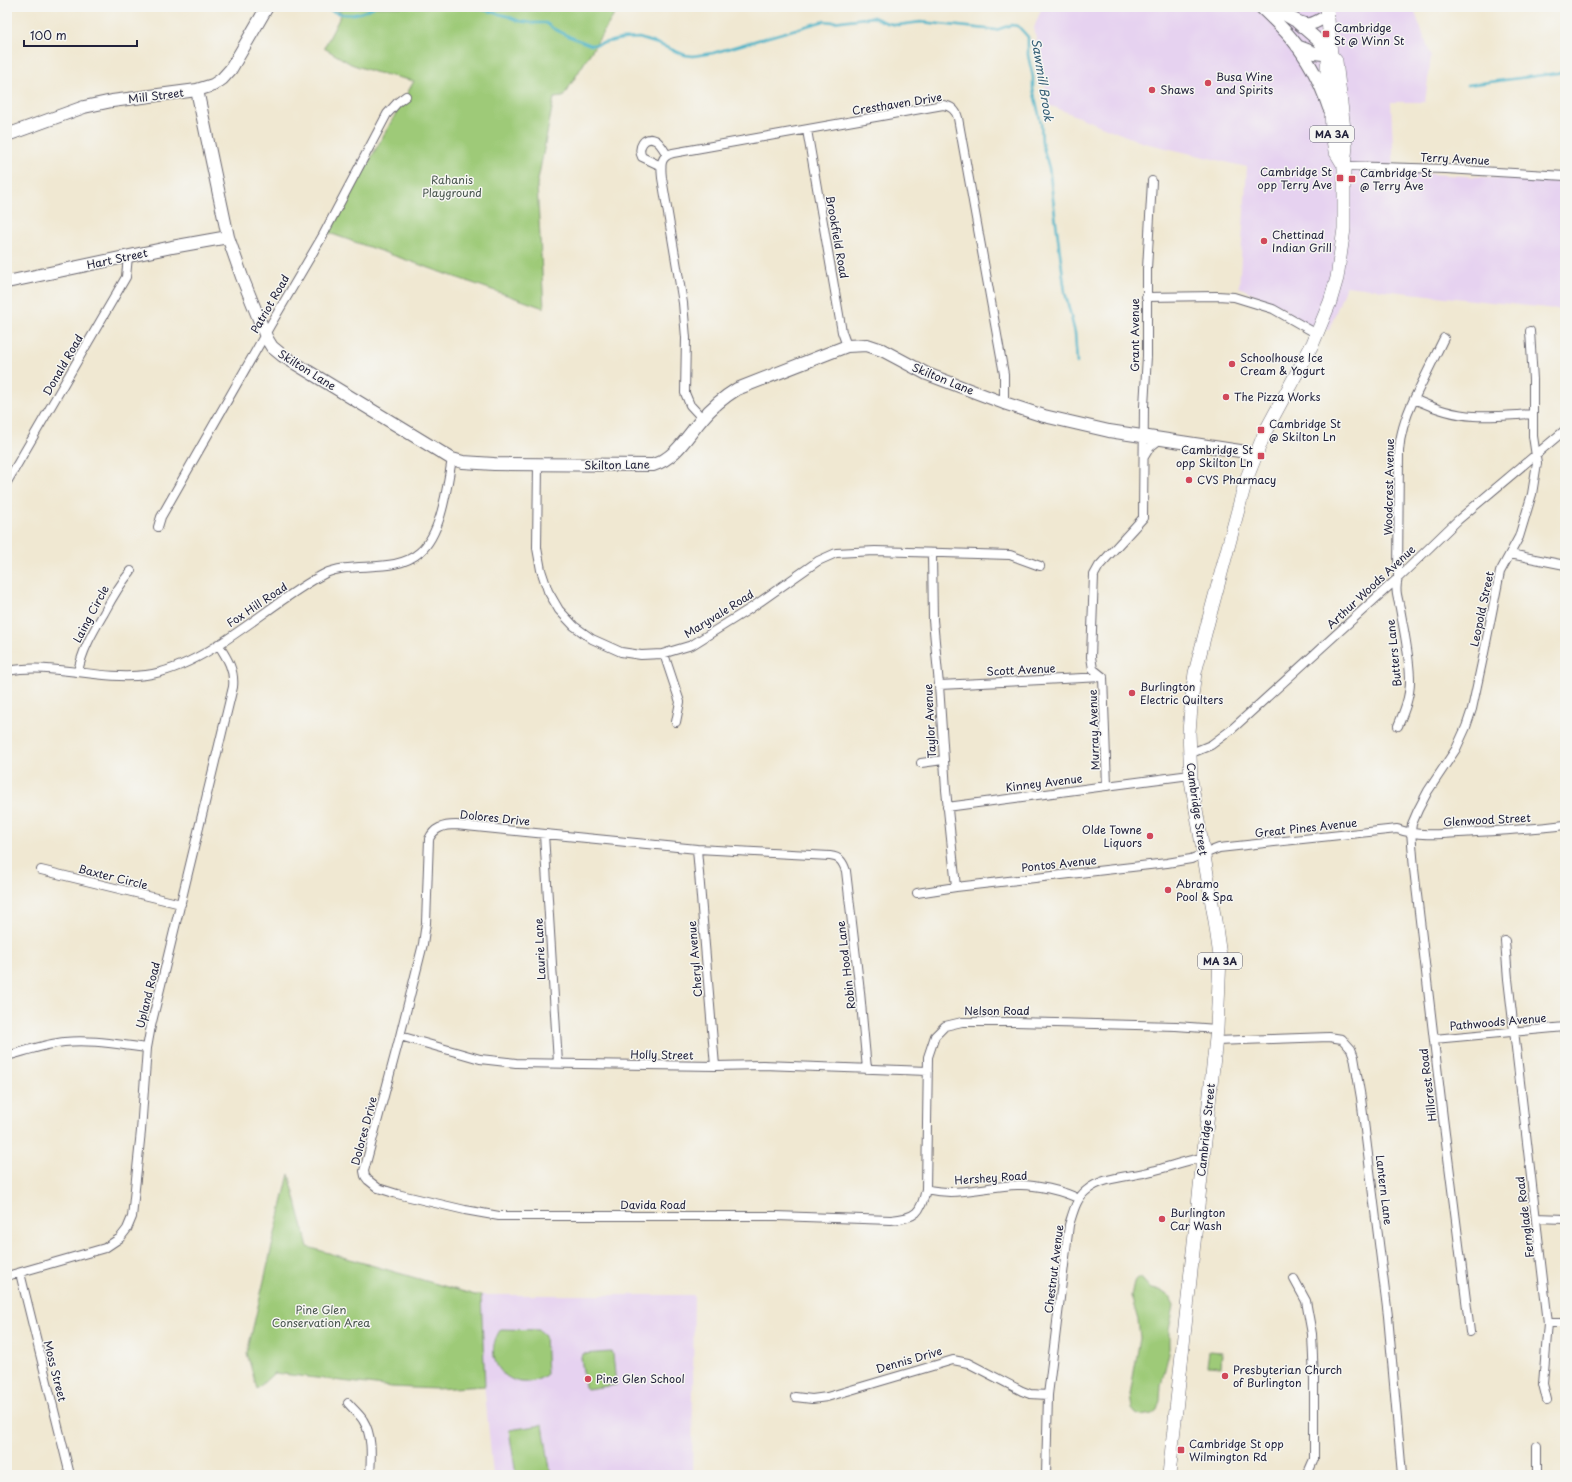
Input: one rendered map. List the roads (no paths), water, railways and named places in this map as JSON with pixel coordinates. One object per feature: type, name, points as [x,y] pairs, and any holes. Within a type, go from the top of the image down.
[{"type":"main road","name":"Cambridge Street","points":[[1327,11],[1331,55],[1327,65],[1327,72],[1332,135],[1335,151],[1344,166]]},
{"type":"main road","name":"Cambridge Street","points":[[1169,1475],[1220,989],[1220,956],[1190,775],[1189,719],[1196,673],[1244,487],[1255,455],[1317,334],[1330,302],[1337,278],[1344,213],[1344,166],[1346,146],[1336,61],[1331,55]]},
{"type":"street","name":"Mill Street","points":[[7,135],[90,105],[197,90],[216,84],[227,74],[238,58],[267,7]]},
{"type":"street","points":[[1261,7],[1288,34],[1297,46],[1317,78],[1331,117]]},
{"type":"street","points":[[1273,7],[1295,20],[1320,41],[1331,55]]},
{"type":"street","points":[[1295,20],[1308,24],[1327,11]]},
{"type":"street","points":[[1297,46],[1315,53],[1331,55]]},
{"type":"street","name":"Skilton Lane","points":[[197,90],[228,237],[265,335],[272,347],[278,353],[452,459],[463,462],[538,464],[641,466],[656,464],[672,455],[702,418],[721,400],[745,385],[847,346],[862,345],[878,348],[927,374],[1004,403],[1082,426],[1159,440],[1240,451],[1255,455]]},
{"type":"street","name":"Patriot Road","points":[[158,527],[161,517],[322,237],[387,114],[406,96]]},
{"type":"street","name":"Cresthaven Drive","points":[[667,155],[941,106],[949,106],[956,112],[1004,374],[1004,403]]},
{"type":"street","name":"Brookfield Road","points":[[807,130],[842,332],[847,346]]},
{"type":"street","points":[[661,166],[642,157],[640,151],[641,145],[645,140],[657,141],[667,155],[662,161],[661,166],[683,303],[686,338],[685,393],[690,405],[702,418]]},
{"type":"street","name":"Terry Avenue","points":[[1344,166],[1446,169],[1565,176]]},
{"type":"street","name":"Grant Avenue","points":[[1143,437],[1147,356],[1146,297],[1148,233],[1152,181]]},
{"type":"street","name":"Hart Street","points":[[7,282],[128,256],[228,237]]},
{"type":"street","name":"Donald Road","points":[[7,482],[126,279],[128,272],[128,256]]},
{"type":"street","points":[[1146,297],[1234,297],[1273,310],[1317,334]]},
{"type":"street","name":"Leopold Street","points":[[1411,834],[1412,824],[1418,810],[1428,791],[1454,753],[1466,727],[1472,709],[1500,572],[1519,537],[1536,477],[1537,454],[1533,436],[1533,380],[1530,331]]},
{"type":"street","name":"Woodcrest Avenue","points":[[1398,578],[1399,438],[1405,418],[1444,338]]},
{"type":"street","points":[[1414,399],[1440,409],[1463,415],[1533,414]]},
{"type":"street","name":"Arthur Woods Avenue","points":[[1189,754],[1211,745],[1231,730],[1398,578],[1458,520],[1565,430]]},
{"type":"street","name":"Murray Avenue","points":[[1107,786],[1103,677],[1093,669],[1091,658],[1094,575],[1099,566],[1143,518],[1143,437]]},
{"type":"street","points":[[1144,457],[1150,447],[1159,440]]},
{"type":"street","name":"Fox Hill Road","points":[[7,671],[35,668],[123,677],[154,674],[182,665],[218,644],[293,593],[325,574],[351,567],[395,563],[410,558],[421,552],[429,542],[439,517],[452,459]]},
{"type":"street","name":"Maryvale Road","points":[[538,464],[538,559],[544,580],[556,605],[574,626],[601,644],[631,654],[664,654],[682,649],[701,640],[751,608],[818,561],[831,554],[852,551],[1012,555],[1040,566]]},
{"type":"street","name":"Taylor Avenue","points":[[932,554],[932,610],[939,685],[943,760],[956,887]]},
{"type":"street","points":[[1510,554],[1565,565]]},
{"type":"street","name":"Laing Circle","points":[[78,672],[82,656],[88,642],[120,583],[131,571]]},
{"type":"street","name":"Butters Lane","points":[[1398,578],[1395,589],[1400,603],[1406,639],[1410,681],[1405,708],[1398,726]]},
{"type":"street","name":"Upland Road","points":[[7,1276],[105,1248],[117,1241],[127,1229],[133,1211],[147,1048],[151,1026],[233,687],[233,673],[218,644]]},
{"type":"street","points":[[664,654],[680,702],[676,722]]},
{"type":"street","name":"Scott Avenue","points":[[939,685],[1103,677]]},
{"type":"street","points":[[921,763],[943,760]]},
{"type":"street","name":"Kinney Avenue","points":[[947,806],[1190,775]]},
{"type":"street","name":"Dolores Drive","points":[[368,1180],[364,1171],[400,1036],[425,933],[428,844],[432,832],[436,829],[443,826],[456,825],[697,849],[830,856],[840,860]]},
{"type":"street","name":"Glenwood Street","points":[[1411,834],[1445,834],[1542,828],[1565,825]]},
{"type":"street","name":"Great Pines Avenue","points":[[1203,854],[1219,848],[1397,830],[1411,834]]},
{"type":"street","name":"Laurie Lane","points":[[544,834],[558,1063]]},
{"type":"street","name":"Hillcrest Road","points":[[1411,834],[1461,1268],[1470,1332]]},
{"type":"street","name":"Cheryl Avenue","points":[[697,849],[715,1066]]},
{"type":"street","name":"Pontos Avenue","points":[[917,892],[1167,863],[1191,859],[1203,854]]},
{"type":"street","name":"Robin Hood Lane","points":[[840,860],[846,871],[867,1069]]},
{"type":"street","name":"Baxter Circle","points":[[41,870],[181,904]]},
{"type":"street","name":"Fernglade Road","points":[[1505,941],[1507,971],[1548,1323],[1543,1384],[1547,1400]]},
{"type":"street","name":"Nelson Road","points":[[926,1189],[929,1051],[935,1036],[945,1026],[958,1022],[1124,1024],[1216,1035]]},
{"type":"street","name":"Pathwoods Avenue","points":[[1434,1039],[1565,1027]]},
{"type":"street","name":"Lantern Lane","points":[[1216,1035],[1329,1037],[1342,1040],[1351,1049],[1361,1098],[1388,1316],[1402,1475]]},
{"type":"street","name":"Holly Street","points":[[400,1036],[480,1059],[516,1063],[715,1066],[763,1065],[928,1071]]},
{"type":"street","points":[[7,1056],[50,1044],[70,1041],[95,1042],[147,1048]]},
{"type":"street","name":"Chestnut Avenue","points":[[1046,1475],[1048,1395],[1069,1226],[1074,1208],[1079,1199],[1088,1189],[1101,1183],[1150,1172],[1188,1160],[1203,1158]]},
{"type":"street","name":"Davida Road","points":[[368,1180],[378,1188],[396,1194],[465,1210],[499,1216],[768,1216],[901,1219],[910,1217],[919,1209],[926,1189]]},
{"type":"street","name":"Hershey Road","points":[[926,1189],[953,1192],[1030,1185],[1070,1194],[1079,1199]]},
{"type":"street","points":[[1536,1218],[1565,1219]]},
{"type":"street","name":"Moss Street","points":[[20,1273],[70,1475]]},
{"type":"street","points":[[1294,1279],[1306,1301],[1312,1334],[1314,1455],[1313,1465],[1307,1475]]},
{"type":"street","points":[[1548,1323],[1565,1322]]},
{"type":"street","name":"Dennis Drive","points":[[795,1397],[812,1399],[827,1397],[952,1360],[968,1363],[1030,1394],[1048,1395]]},
{"type":"street","points":[[348,1404],[363,1421],[368,1433],[371,1450],[370,1475]]},
{"type":"street","points":[[1537,1446],[1537,1475]]},
{"type":"waterway","name":"Sawmill Brook","points":[[323,7],[336,13],[343,14],[361,13],[374,7]]},
{"type":"waterway","name":"Sawmill Brook","points":[[473,7],[507,16],[519,21],[546,23],[554,29],[591,45],[621,39],[639,38],[685,55],[693,56],[713,53],[824,21],[833,22],[873,17],[887,23],[898,25],[921,22],[996,30],[1011,25],[1018,26],[1028,37],[1028,55],[1033,77],[1033,89],[1041,123],[1042,143],[1049,168],[1065,292],[1075,333],[1077,363]]},
{"type":"waterway","points":[[1467,85],[1565,72]]},
{"type":"place","name":"Cambridge St @ Winn St","points":[[1326,34]]},
{"type":"place","name":"Busa Wine and Spirits","points":[[1208,83]]},
{"type":"place","name":"Shaws","points":[[1152,90]]},
{"type":"place","name":"Cambridge St opp Terry Ave","points":[[1340,178]]},
{"type":"place","name":"Cambridge St @ Terry Ave","points":[[1352,179]]},
{"type":"place","name":"Chettinad Indian Grill","points":[[1264,241]]},
{"type":"place","name":"Schoolhouse Ice Cream & Yogurt","points":[[1232,364]]},
{"type":"place","name":"The Pizza Works","points":[[1226,397]]},
{"type":"place","name":"Cambridge St @ Skilton Ln","points":[[1261,430]]},
{"type":"place","name":"Cambridge St opp Skilton Ln","points":[[1261,456]]},
{"type":"place","name":"CVS Pharmacy","points":[[1189,480]]},
{"type":"place","name":"Burlington Electric Quilters","points":[[1132,693]]},
{"type":"place","name":"Olde Towne Liquors","points":[[1150,836]]},
{"type":"place","name":"Abramo Pool & Spa","points":[[1168,890]]},
{"type":"place","name":"Burlington Car Wash","points":[[1162,1219]]},
{"type":"place","name":"Presbyterian Church of Burlington","points":[[1225,1376]]},
{"type":"place","name":"Pine Glen School","points":[[588,1379]]},
{"type":"place","name":"Cambridge St opp Wilmington Rd","points":[[1181,1450]]},
{"type":"park label","name":"Rahanis Playground","points":[[452,186]]},
{"type":"park label","name":"Pine Glen Conservation Area","points":[[321,1316]]}]
